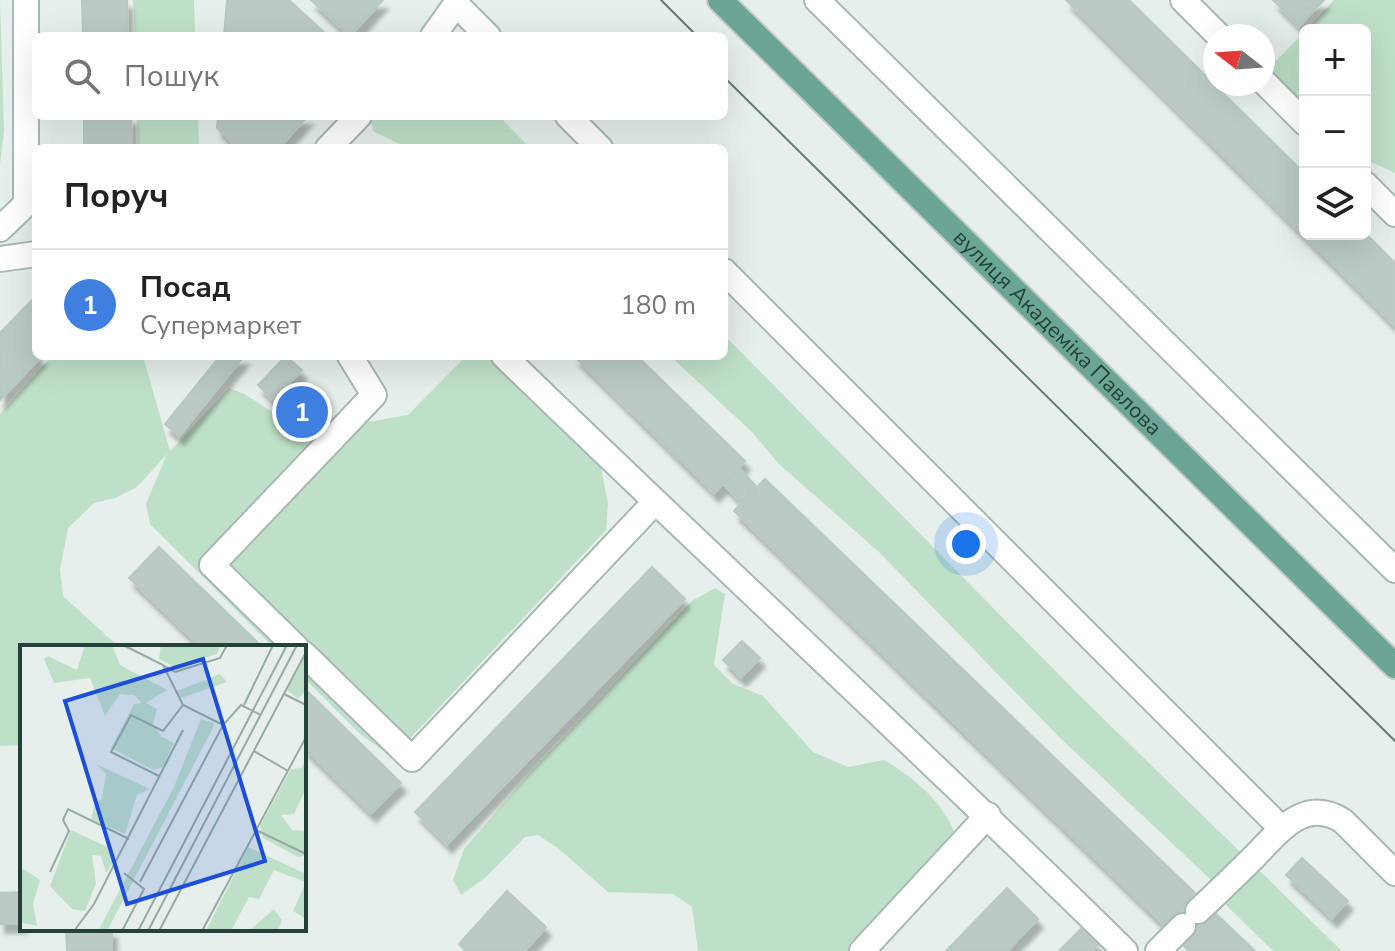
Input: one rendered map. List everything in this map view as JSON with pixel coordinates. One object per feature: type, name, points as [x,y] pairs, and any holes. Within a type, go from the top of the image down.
[{"type":"main road","name":"вулиця Академіка Павлова","points":[[720,0],[1395,666]]},
{"type":"lane","points":[[0,229],[26,204],[26,0]]},
{"type":"lane","points":[[817,0],[1395,570]]},
{"type":"lane","points":[[1183,0],[1207,24]]},
{"type":"lane","points":[[436,32],[456,2],[484,32]]},
{"type":"lane","points":[[1275,93],[1299,117]]},
{"type":"lane","points":[[332,144],[355,120]]},
{"type":"lane","points":[[572,120],[596,144]]},
{"type":"lane","points":[[1371,190],[1395,214]]},
{"type":"lane","points":[[0,259],[32,255]]},
{"type":"lane","points":[[728,275],[1281,828]]},
{"type":"lane","points":[[294,645],[212,565],[374,395],[352,360]]},
{"type":"lane","points":[[508,360],[988,815],[1125,951]]},
{"type":"lane","points":[[306,656],[412,759],[655,502]]},
{"type":"lane","points":[[1158,951],[1281,828],[1314,812],[1335,815],[1343,821],[1395,873]]},
{"type":"lane","points":[[862,951],[988,815]]},
{"type":"green space","points":[[0,0],[4,131],[0,164]]},
{"type":"green space","points":[[133,0],[194,0],[195,32],[135,32]]},
{"type":"green space","points":[[1334,0],[1395,0],[1395,173],[1371,162],[1371,24],[1312,24]]},
{"type":"green space","points":[[1299,37],[1299,105],[1275,83],[1275,62]]},
{"type":"green space","points":[[137,120],[198,120],[199,144],[138,144]]},
{"type":"green space","points":[[371,120],[503,120],[526,144],[399,144],[373,131]]},
{"type":"green space","points":[[728,339],[1079,695],[1342,951],[1273,951],[1227,906],[1210,879],[1057,735],[880,553],[779,464],[752,432],[674,360],[728,360]]},
{"type":"green space","points":[[48,360],[144,360],[170,451],[229,388],[244,394],[318,441],[345,426],[408,415],[462,360],[495,360],[600,463],[608,504],[606,530],[401,748],[382,750],[360,734],[306,680],[306,645],[271,645],[150,524],[146,504],[167,454],[137,487],[115,498],[94,503],[68,528],[60,570],[63,596],[117,645],[20,645],[20,745],[0,746],[0,414]]},
{"type":"green space","points":[[715,588],[725,594],[714,665],[733,684],[763,696],[813,752],[848,767],[884,760],[906,774],[934,799],[954,831],[849,951],[698,951],[692,907],[673,894],[608,892],[559,849],[538,835],[525,837],[486,877],[461,895],[453,880],[464,849],[528,775],[692,601]]},
{"type":"building","points":[[82,0],[127,0],[128,32],[83,32]]},
{"type":"building","points":[[227,0],[289,0],[324,32],[224,32]]},
{"type":"building","points":[[311,0],[383,0],[354,32],[346,32]]},
{"type":"building","points":[[1066,0],[1129,0],[1203,73],[1203,96],[1226,96],[1299,168],[1299,231]]},
{"type":"building","points":[[1273,0],[1324,0],[1299,26]]},
{"type":"building","points":[[84,120],[131,120],[132,144],[84,144]]},
{"type":"building","points":[[218,120],[304,120],[283,144],[234,144],[217,128]]},
{"type":"building","points":[[1371,239],[1395,263],[1395,326],[1308,240]]},
{"type":"building","points":[[32,300],[32,360],[38,360],[0,400],[0,333]]},
{"type":"building","points":[[217,360],[241,360],[179,436],[165,424]]},
{"type":"building","points":[[282,360],[291,360],[302,370],[273,400],[258,385]]},
{"type":"building","points":[[578,360],[641,360],[745,461],[714,493]]},
{"type":"building","points":[[299,396],[318,415],[305,428],[286,409]]},
{"type":"building","points":[[739,468],[757,487],[742,503],[723,484]]},
{"type":"building","points":[[765,479],[1195,893],[1164,925],[734,511]]},
{"type":"building","points":[[159,547],[260,645],[199,645],[129,578]]},
{"type":"building","points":[[652,567],[685,599],[447,844],[415,812]]},
{"type":"building","points":[[742,641],[760,658],[741,677],[723,660]]},
{"type":"building","points":[[306,690],[401,783],[371,813],[306,750]]},
{"type":"building","points":[[1302,858],[1348,901],[1332,918],[1286,875]]},
{"type":"building","points":[[1007,888],[1038,919],[1007,951],[946,951]]},
{"type":"building","points":[[507,891],[546,927],[525,951],[466,951],[459,944]]},
{"type":"building","points":[[20,892],[20,924],[0,924],[0,893]]},
{"type":"building","points":[[1187,901],[1206,919],[1191,934],[1173,916]]},
{"type":"building","points":[[1213,911],[1255,951],[1189,951],[1182,944]]},
{"type":"building","points":[[1081,929],[1098,945],[1092,951],[1059,951]]},
{"type":"building","points":[[66,931],[112,931],[112,951],[67,951]]},
{"type":"tram line","points":[[661,0],[693,32]]},
{"type":"tram line","points":[[728,81],[1395,741]]},
{"type":"place","name":"Посад","points":[[302,412]]}]
